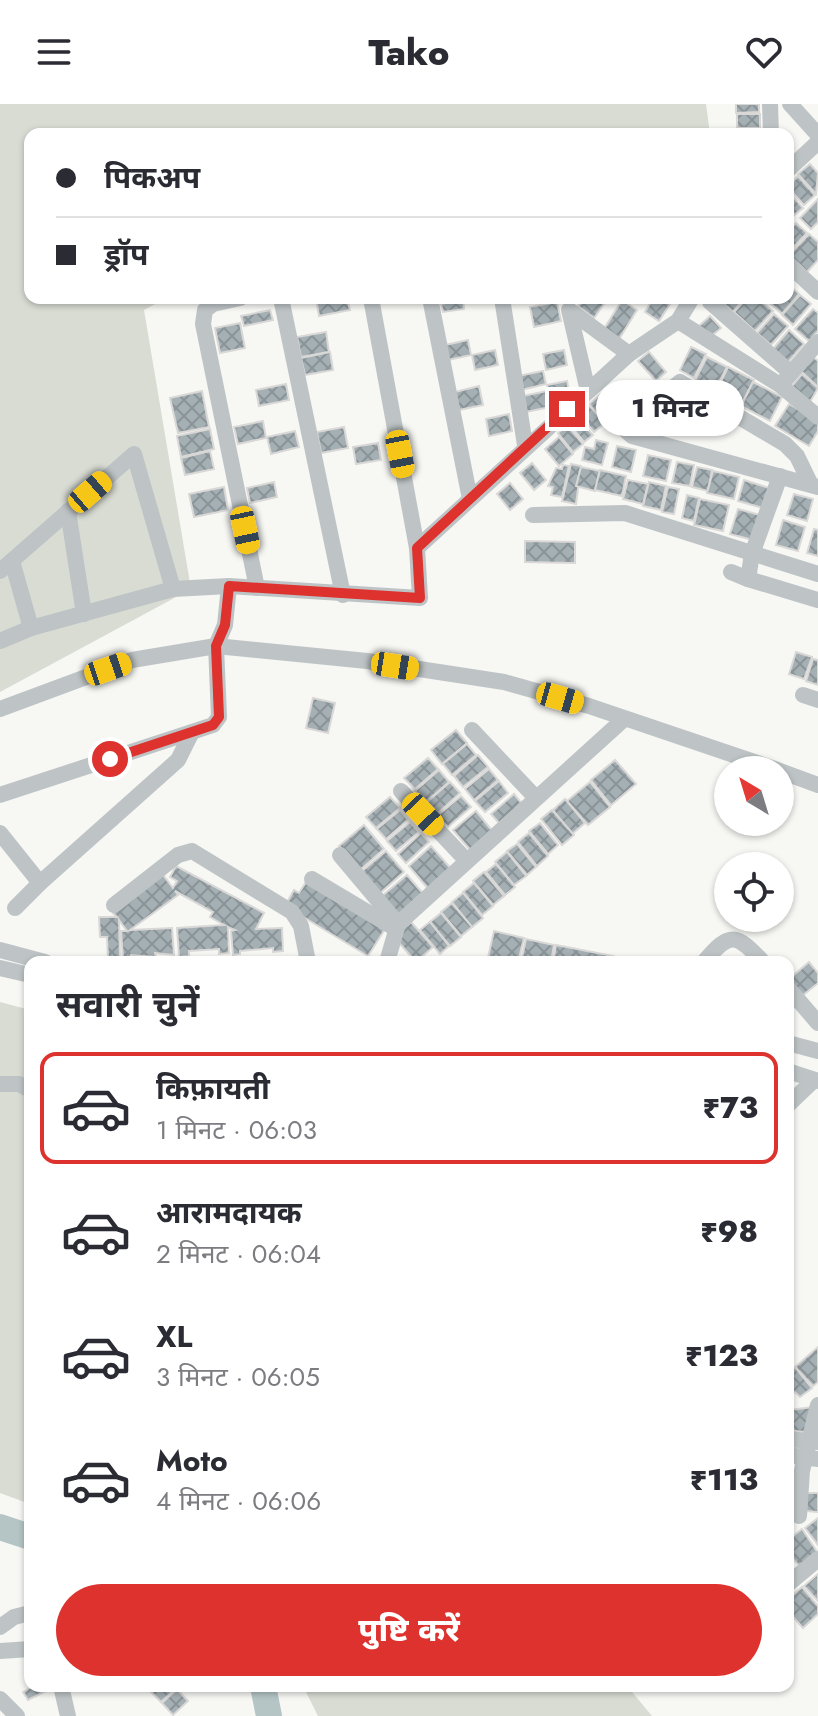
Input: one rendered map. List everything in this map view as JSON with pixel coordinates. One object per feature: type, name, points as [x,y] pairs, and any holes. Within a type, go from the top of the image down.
[{"type":"street","points":[[770,104],[771,128]]},
{"type":"street","points":[[790,104],[818,135]]},
{"type":"street","points":[[794,164],[818,142]]},
{"type":"street","points":[[794,270],[818,292]]},
{"type":"street","points":[[213,304],[205,310],[203,324],[257,588]]},
{"type":"street","points":[[282,304],[343,595]]},
{"type":"street","points":[[0,641],[31,628],[173,589],[229,586],[420,598],[417,548],[372,304]]},
{"type":"street","points":[[431,304],[470,499]]},
{"type":"street","points":[[503,304],[525,445]]},
{"type":"street","points":[[568,304],[588,391]]},
{"type":"street","points":[[568,304],[629,354]]},
{"type":"street","points":[[417,548],[525,445],[629,354],[678,321],[688,304]]},
{"type":"street","points":[[712,304],[786,379],[818,417]]},
{"type":"street","points":[[678,321],[786,379]]},
{"type":"street","points":[[786,379],[818,342]]},
{"type":"street","points":[[680,382],[785,444],[797,456],[814,486],[632,436],[623,428],[680,382]]},
{"type":"street","points":[[31,628],[6,566],[134,454],[173,589]]},
{"type":"street","points":[[748,579],[752,554],[780,476]]},
{"type":"street","points":[[68,511],[84,614]]},
{"type":"street","points":[[533,515],[625,513],[818,574]]},
{"type":"street","points":[[731,572],[818,600]]},
{"type":"street","points":[[0,795],[213,725],[219,717],[216,646],[225,625],[229,586]]},
{"type":"street","points":[[0,709],[132,660],[216,646],[367,661],[504,682],[736,756]]},
{"type":"street","points":[[388,956],[397,927],[466,860],[624,719]]},
{"type":"street","points":[[472,730],[536,798]]},
{"type":"street","points":[[15,908],[178,760],[192,732]]},
{"type":"street","points":[[794,776],[818,785]]},
{"type":"street","points":[[401,791],[466,860]]},
{"type":"street","points":[[0,833],[40,883]]},
{"type":"street","points":[[114,905],[178,855],[192,851],[292,912],[301,926],[307,956]]},
{"type":"street","points":[[340,855],[397,927]]},
{"type":"street","points":[[312,879],[397,927]]},
{"type":"street","points":[[709,956],[721,942],[734,939],[742,940],[757,956]]},
{"type":"street","points":[[0,950],[24,960]]},
{"type":"street","points":[[0,968],[24,965]]},
{"type":"street","points":[[794,995],[818,1023]]},
{"type":"street","points":[[794,1045],[818,1051]]},
{"type":"street","points":[[794,1073],[816,1080]]},
{"type":"street","points":[[794,1100],[816,1080]]},
{"type":"street","points":[[0,1084],[24,1087]]},
{"type":"street","points":[[794,1512],[813,1450],[818,1405]]},
{"type":"street","points":[[794,1442],[813,1450]]},
{"type":"street","points":[[794,1579],[818,1559]]},
{"type":"street","points":[[0,1627],[14,1617],[24,1614]]},
{"type":"street","points":[[0,1651],[24,1649]]},
{"type":"street","points":[[62,1692],[68,1716]]},
{"type":"street","points":[[0,1699],[17,1716]]},
{"type":"shaded area","points":[[0,104],[706,104],[709,128],[24,128],[24,304],[155,304],[144,310],[191,589],[0,692]]},
{"type":"shaded area","points":[[0,1002],[24,1008],[24,1502],[0,1493]]},
{"type":"shaded area","points":[[306,1692],[632,1692],[652,1716],[318,1716]]},
{"type":"building","points":[[736,104],[759,104],[759,112],[736,113]]},
{"type":"building","points":[[737,114],[760,114],[760,128],[737,128]]},
{"type":"building","points":[[810,164],[818,173],[816,194],[798,174]]},
{"type":"building","points":[[798,176],[815,195],[804,205],[794,194],[794,180]]},
{"type":"building","points":[[794,198],[803,208],[794,215]]},
{"type":"building","points":[[818,199],[818,222],[811,229],[800,218]]},
{"type":"building","points":[[796,223],[807,233],[794,247]]},
{"type":"building","points":[[809,234],[818,242],[818,260],[807,272],[794,260],[794,250]]},
{"type":"building","points":[[800,295],[811,304],[793,325],[782,315]]},
{"type":"building","points":[[317,304],[348,304],[350,310],[319,316]]},
{"type":"building","points":[[441,304],[464,304],[464,309],[443,312]]},
{"type":"building","points":[[557,304],[561,321],[534,327],[530,307]]},
{"type":"building","points":[[580,304],[604,304],[594,318],[578,306]]},
{"type":"building","points":[[620,304],[628,304],[637,310],[619,339],[604,329]]},
{"type":"building","points":[[650,304],[670,304],[659,321],[645,312]]},
{"type":"building","points":[[724,304],[740,304],[733,312]]},
{"type":"building","points":[[741,304],[764,304],[773,311],[755,331],[734,312]]},
{"type":"building","points":[[771,304],[790,304],[782,314]]},
{"type":"building","points":[[813,309],[818,313],[818,331],[809,341],[795,329]]},
{"type":"building","points":[[270,310],[273,320],[244,326],[241,316]]},
{"type":"building","points":[[774,314],[788,326],[771,345],[757,333]]},
{"type":"building","points":[[710,316],[721,328],[709,338],[699,326]]},
{"type":"building","points":[[240,323],[245,348],[220,353],[215,328]]},
{"type":"building","points":[[789,330],[804,344],[788,362],[773,349]]},
{"type":"building","points":[[326,332],[329,352],[301,357],[297,337]]},
{"type":"building","points":[[468,340],[471,355],[448,360],[445,345]]},
{"type":"building","points":[[691,347],[706,354],[694,378],[680,370]]},
{"type":"building","points":[[495,350],[498,365],[475,370],[472,355]]},
{"type":"building","points":[[564,350],[567,365],[546,370],[543,354]]},
{"type":"building","points":[[330,352],[333,370],[305,375],[301,358]]},
{"type":"building","points":[[649,352],[666,372],[656,381],[638,361]]},
{"type":"building","points":[[707,357],[727,367],[715,390],[695,380]]},
{"type":"building","points":[[813,357],[818,361],[818,387],[801,371]]},
{"type":"building","points":[[728,367],[754,380],[742,403],[717,390]]},
{"type":"building","points":[[543,371],[546,384],[521,390],[518,376]]},
{"type":"building","points":[[802,374],[818,388],[810,402],[792,386]]},
{"type":"building","points":[[567,381],[571,402],[552,407],[547,385]]},
{"type":"building","points":[[753,382],[782,397],[770,421],[741,406]]},
{"type":"building","points":[[286,384],[289,400],[259,406],[256,390]]},
{"type":"building","points":[[479,386],[483,405],[459,410],[455,392]]},
{"type":"building","points":[[202,391],[209,427],[178,433],[170,398]]},
{"type":"building","points":[[547,391],[550,407],[526,412],[523,396]]},
{"type":"building","points":[[601,394],[617,413],[605,423],[589,404]]},
{"type":"building","points":[[588,404],[605,423],[594,432],[577,412]]},
{"type":"building","points":[[789,404],[818,421],[818,431],[809,446],[775,426]]},
{"type":"building","points":[[509,414],[512,431],[489,436],[486,419]]},
{"type":"building","points":[[578,418],[593,435],[584,442],[570,425]]},
{"type":"building","points":[[263,421],[266,438],[238,444],[234,427]]},
{"type":"building","points":[[567,425],[583,444],[573,452],[558,433]]},
{"type":"building","points":[[344,427],[348,448],[321,453],[317,432]]},
{"type":"building","points":[[210,429],[214,449],[181,457],[177,436]]},
{"type":"building","points":[[295,431],[299,447],[271,454],[267,437]]},
{"type":"building","points":[[559,437],[573,454],[559,466],[545,449]]},
{"type":"building","points":[[596,440],[608,443],[602,465],[582,460],[585,447],[594,449]]},
{"type":"building","points":[[378,443],[381,460],[356,464],[353,447]]},
{"type":"building","points":[[617,446],[636,450],[631,472],[612,467]]},
{"type":"building","points":[[210,451],[214,469],[185,475],[181,458]]},
{"type":"building","points":[[648,455],[671,460],[666,481],[643,476]]},
{"type":"building","points":[[677,462],[694,465],[690,486],[672,483]]},
{"type":"building","points":[[532,463],[546,480],[534,490],[520,473]]},
{"type":"building","points":[[571,464],[581,466],[576,504],[562,501]]},
{"type":"building","points":[[563,465],[569,466],[562,497],[551,495],[553,487],[548,486],[556,468],[562,469]]},
{"type":"building","points":[[581,467],[600,471],[595,491],[576,486]]},
{"type":"building","points":[[697,467],[712,470],[708,491],[692,487]]},
{"type":"building","points":[[600,470],[626,476],[622,496],[595,490]]},
{"type":"building","points":[[713,471],[739,477],[734,499],[707,493]]},
{"type":"building","points":[[628,480],[648,484],[643,504],[623,499]]},
{"type":"building","points":[[744,480],[769,488],[763,508],[738,501]]},
{"type":"building","points":[[274,482],[277,497],[250,503],[247,488]]},
{"type":"building","points":[[649,482],[666,486],[661,510],[643,506]]},
{"type":"building","points":[[510,483],[523,499],[510,510],[497,494]]},
{"type":"building","points":[[224,487],[228,510],[194,517],[189,494]]},
{"type":"building","points":[[668,487],[679,489],[674,514],[662,512]]},
{"type":"building","points":[[794,494],[813,499],[807,521],[787,515]]},
{"type":"building","points":[[687,495],[699,498],[694,521],[682,518]]},
{"type":"building","points":[[700,499],[729,505],[723,531],[694,525]]},
{"type":"building","points":[[738,509],[760,515],[753,540],[730,534]]},
{"type":"building","points":[[783,520],[805,527],[798,551],[776,545]]},
{"type":"building","points":[[814,529],[818,530],[818,556],[807,553]]},
{"type":"building","points":[[525,541],[575,542],[575,563],[525,562]]},
{"type":"building","points":[[796,652],[812,657],[804,679],[789,674]]},
{"type":"building","points":[[813,659],[818,660],[818,685],[806,681]]},
{"type":"building","points":[[313,698],[335,703],[328,733],[306,728]]},
{"type":"building","points":[[456,730],[467,743],[442,764],[431,750]]},
{"type":"building","points":[[467,744],[476,755],[452,775],[443,764]]},
{"type":"building","points":[[478,755],[488,767],[463,787],[454,776]]},
{"type":"building","points":[[428,758],[438,769],[415,789],[404,778]]},
{"type":"building","points":[[615,760],[636,784],[611,805],[591,780]]},
{"type":"building","points":[[489,769],[498,780],[474,800],[465,789]]},
{"type":"building","points":[[439,770],[449,782],[427,801],[415,791]]},
{"type":"building","points":[[499,781],[508,793],[485,812],[475,801]]},
{"type":"building","points":[[450,782],[460,793],[438,813],[427,802]]},
{"type":"building","points":[[590,782],[610,807],[588,825],[567,801]]},
{"type":"building","points":[[514,794],[523,805],[500,824],[491,814]]},
{"type":"building","points":[[461,796],[471,807],[448,827],[437,816]]},
{"type":"building","points":[[390,797],[400,808],[376,828],[366,817]]},
{"type":"building","points":[[565,799],[585,823],[572,834],[553,810]]},
{"type":"building","points":[[400,810],[408,820],[386,839],[377,829]]},
{"type":"building","points":[[552,810],[574,835],[562,845],[541,819]]},
{"type":"building","points":[[476,811],[494,833],[472,852],[453,830]]},
{"type":"building","points":[[410,822],[419,832],[396,851],[387,841]]},
{"type":"building","points":[[540,823],[558,845],[548,854],[529,831]]},
{"type":"building","points":[[364,825],[384,849],[360,870],[339,846]]},
{"type":"building","points":[[421,833],[429,842],[406,863],[398,854]]},
{"type":"building","points":[[529,833],[548,856],[537,866],[518,842]]},
{"type":"building","points":[[517,844],[536,867],[527,875],[507,851]]},
{"type":"building","points":[[431,846],[453,871],[430,891],[409,866]]},
{"type":"building","points":[[386,851],[404,872],[380,893],[361,872]]},
{"type":"building","points":[[507,852],[526,876],[514,885],[495,862]]},
{"type":"building","points":[[496,864],[515,887],[505,895],[486,872]]},
{"type":"building","points":[[176,866],[264,913],[256,929],[282,928],[283,951],[273,952],[273,948],[240,951],[240,954],[233,955],[231,931],[235,930],[228,927],[229,953],[219,954],[219,949],[189,951],[189,956],[179,956],[177,928],[224,925],[210,917],[213,912],[175,891],[178,895],[130,930],[172,928],[174,955],[123,956],[121,931],[127,931],[119,920],[120,956],[108,956],[107,937],[100,937],[99,917],[117,917],[113,913],[163,875],[173,888],[177,881],[170,877]]},
{"type":"building","points":[[484,872],[504,896],[493,905],[473,881]]},
{"type":"building","points":[[407,875],[425,896],[400,917],[382,896]]},
{"type":"building","points":[[306,882],[385,929],[368,956],[285,906],[294,890],[299,893]]},
{"type":"building","points":[[474,883],[493,906],[482,915],[463,892]]},
{"type":"building","points":[[463,893],[483,918],[472,927],[452,902]]},
{"type":"building","points":[[452,903],[472,927],[461,936],[441,912]]},
{"type":"building","points":[[441,913],[461,937],[450,946],[430,922]]},
{"type":"building","points":[[411,922],[433,947],[423,956],[411,956],[394,937]]},
{"type":"building","points":[[430,922],[449,946],[440,954],[420,930]]},
{"type":"building","points":[[494,931],[524,938],[520,956],[488,956]]},
{"type":"building","points":[[526,939],[554,945],[552,956],[522,956]]},
{"type":"building","points":[[556,945],[613,956],[554,956]]},
{"type":"building","points":[[809,962],[818,973],[818,983],[802,996],[794,986],[794,975]]},
{"type":"building","points":[[818,1347],[818,1382],[813,1386],[795,1367]]},
{"type":"building","points":[[794,1368],[812,1388],[800,1397],[794,1393]]},
{"type":"building","points":[[814,1407],[811,1433],[794,1431],[794,1409]]},
{"type":"building","points":[[807,1493],[818,1493],[818,1512],[806,1511]]},
{"type":"building","points":[[818,1518],[818,1545],[805,1528]]},
{"type":"building","points":[[802,1529],[818,1553],[800,1567],[794,1560],[794,1535]]},
{"type":"building","points":[[818,1574],[818,1601],[804,1586]]},
{"type":"building","points":[[802,1587],[818,1606],[818,1614],[803,1628],[794,1618],[794,1594]]},
{"type":"building","points":[[24,1691],[44,1692],[28,1700]]},
{"type":"building","points":[[151,1692],[172,1692],[161,1702]]},
{"type":"building","points":[[174,1692],[180,1692],[188,1701],[173,1715],[162,1703]]},
{"type":"waterway","points":[[0,1527],[24,1535]]},
{"type":"waterway","points":[[264,1692],[269,1716]]},
{"type":"route","points":[[110,759],[213,725],[219,717],[216,646],[225,625],[229,586],[317,594],[420,598],[417,548],[567,409]]}]
